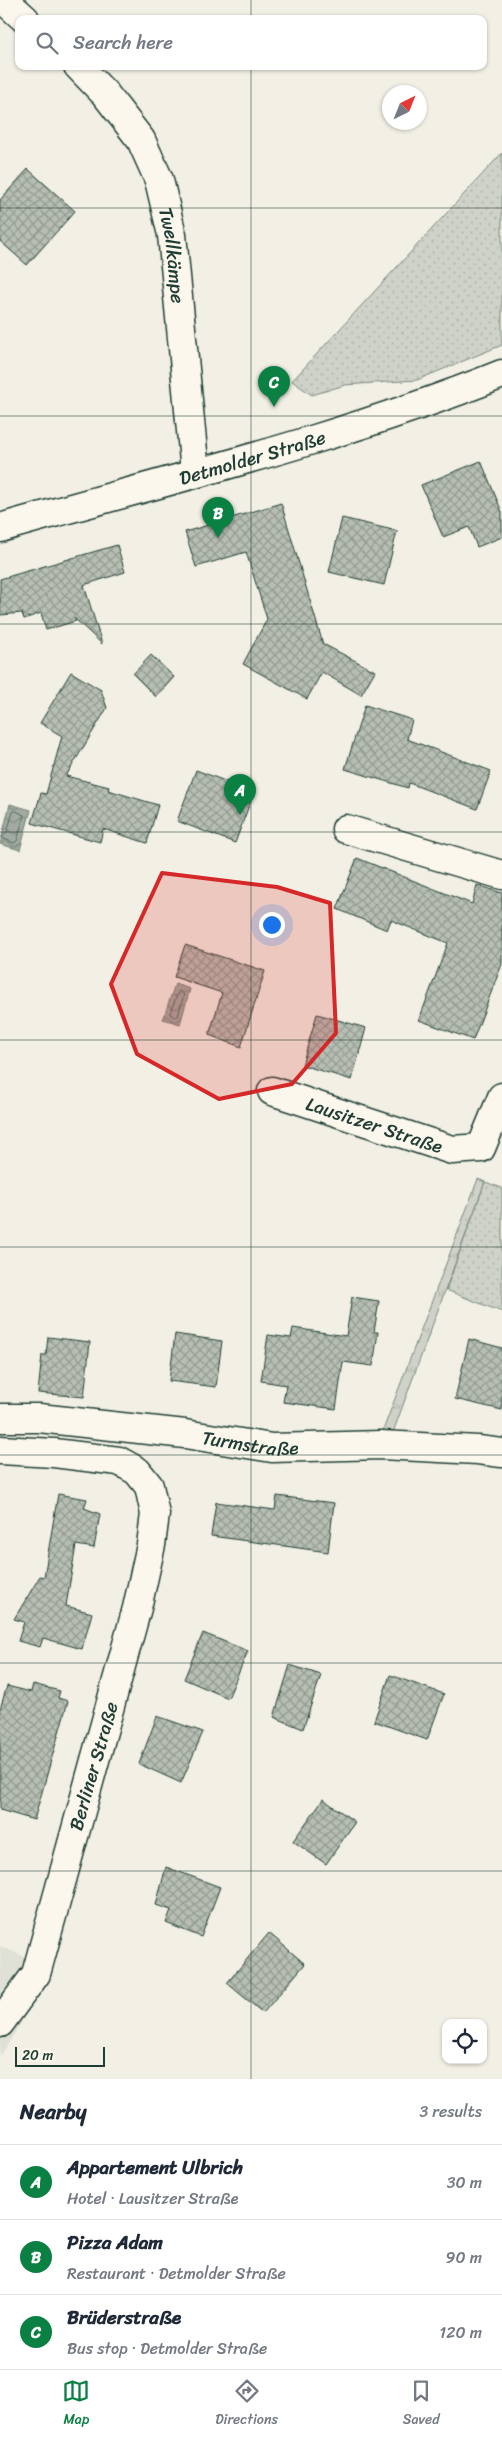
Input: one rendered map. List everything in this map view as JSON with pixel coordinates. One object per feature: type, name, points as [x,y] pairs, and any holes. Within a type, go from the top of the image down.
[{"type":"street","points":[[4,0],[21,15]]},
{"type":"street","name":"Twellkämpe","points":[[82,70],[106,95],[141,140],[159,180],[172,235],[195,472]]},
{"type":"street","name":"Detmolder Straße","points":[[0,528],[357,427],[432,402],[502,374]]},
{"type":"street","points":[[346,830],[502,875]]},
{"type":"street","name":"Lausitzer Straße","points":[[272,1091],[452,1150],[481,1148],[502,1097]]},
{"type":"street","name":"Turmstraße","points":[[0,1418],[49,1420],[185,1434],[272,1448],[381,1446],[478,1450],[502,1453]]},
{"type":"street","name":"Berliner Straße","points":[[0,1450],[54,1452],[119,1461],[137,1471],[149,1486],[156,1514],[137,1608],[36,1974],[0,2023]]},
{"type":"highlighted area","points":[[162,873],[277,887],[330,903],[336,1033],[292,1084],[219,1099],[137,1054],[111,984]]},
{"type":"shaded area","points":[[0,1946],[54,1969],[0,2057]]},
{"type":"green space","points":[[502,153],[502,345],[417,380],[345,385],[312,395],[292,381]]},
{"type":"green space","points":[[478,1179],[485,1182],[392,1435],[382,1433]]},
{"type":"green space","points":[[485,1182],[502,1188],[502,1312],[446,1290]]},
{"type":"water","points":[[10,804],[31,810],[20,850],[0,844]]},
{"type":"water","points":[[175,984],[190,989],[180,1024],[163,1019]]},
{"type":"building","points":[[28,169],[75,211],[27,265],[0,241],[0,200]]},
{"type":"building","points":[[481,461],[502,512],[502,537],[477,547],[469,527],[443,537],[421,485]]},
{"type":"building","points":[[281,503],[323,644],[375,671],[361,695],[322,672],[307,699],[243,664],[267,619],[246,552],[196,567],[185,532]]},
{"type":"building","points":[[342,518],[397,531],[384,585],[329,572]]},
{"type":"building","points":[[117,545],[125,572],[84,585],[102,644],[74,618],[76,621],[46,630],[41,613],[24,619],[22,613],[0,615],[0,579]]},
{"type":"building","points":[[151,655],[174,677],[156,697],[133,674]]},
{"type":"building","points":[[71,672],[101,690],[107,708],[66,776],[109,787],[108,790],[158,805],[147,843],[103,829],[100,842],[32,823],[41,793],[46,794],[62,736],[40,723]]},
{"type":"building","points":[[365,705],[412,720],[407,739],[491,771],[477,809],[409,783],[408,788],[345,769]]},
{"type":"building","points":[[196,770],[254,792],[235,843],[177,821]]},
{"type":"building","points":[[357,858],[472,904],[477,885],[502,893],[502,964],[473,1040],[419,1020],[448,943],[391,920],[387,930],[337,909]]},
{"type":"building","points":[[185,945],[265,971],[241,1047],[209,1035],[222,993],[174,977]]},
{"type":"building","points":[[317,1014],[366,1028],[352,1080],[302,1065]]},
{"type":"building","points":[[352,1297],[379,1301],[374,1332],[378,1332],[373,1366],[343,1362],[336,1409],[283,1402],[286,1385],[261,1381],[268,1335],[291,1338],[293,1328],[346,1336]]},
{"type":"building","points":[[175,1334],[222,1341],[216,1387],[169,1381]]},
{"type":"building","points":[[48,1337],[90,1342],[84,1397],[38,1393],[42,1355],[46,1355]]},
{"type":"building","points":[[469,1339],[502,1348],[502,1410],[455,1399]]},
{"type":"building","points":[[58,1494],[87,1499],[84,1508],[100,1514],[94,1548],[76,1545],[66,1606],[92,1613],[82,1649],[43,1638],[40,1647],[18,1641],[24,1622],[14,1619],[40,1576],[44,1577]]},
{"type":"building","points":[[277,1496],[334,1503],[328,1552],[211,1536],[216,1502],[275,1510]]},
{"type":"building","points":[[203,1633],[248,1651],[228,1698],[184,1679]]},
{"type":"building","points":[[290,1665],[321,1675],[303,1729],[274,1717]]},
{"type":"building","points":[[390,1675],[444,1694],[427,1740],[374,1721]]},
{"type":"building","points":[[33,1684],[60,1691],[58,1698],[68,1701],[34,1820],[0,1810],[0,1709],[7,1686],[31,1692]]},
{"type":"building","points":[[157,1716],[203,1732],[181,1783],[139,1764]]},
{"type":"building","points":[[323,1799],[355,1822],[326,1864],[293,1841]]},
{"type":"building","points":[[166,1867],[220,1887],[201,1937],[166,1923],[171,1910],[156,1905]]},
{"type":"building","points":[[269,1933],[305,1964],[263,2013],[227,1983]]},
{"type":"place","name":"Brüderstraße","points":[[274,407]]},
{"type":"place","name":"Pizza Adam","points":[[218,538]]},
{"type":"place","name":"Appartement Ulbrich","points":[[240,815]]}]
